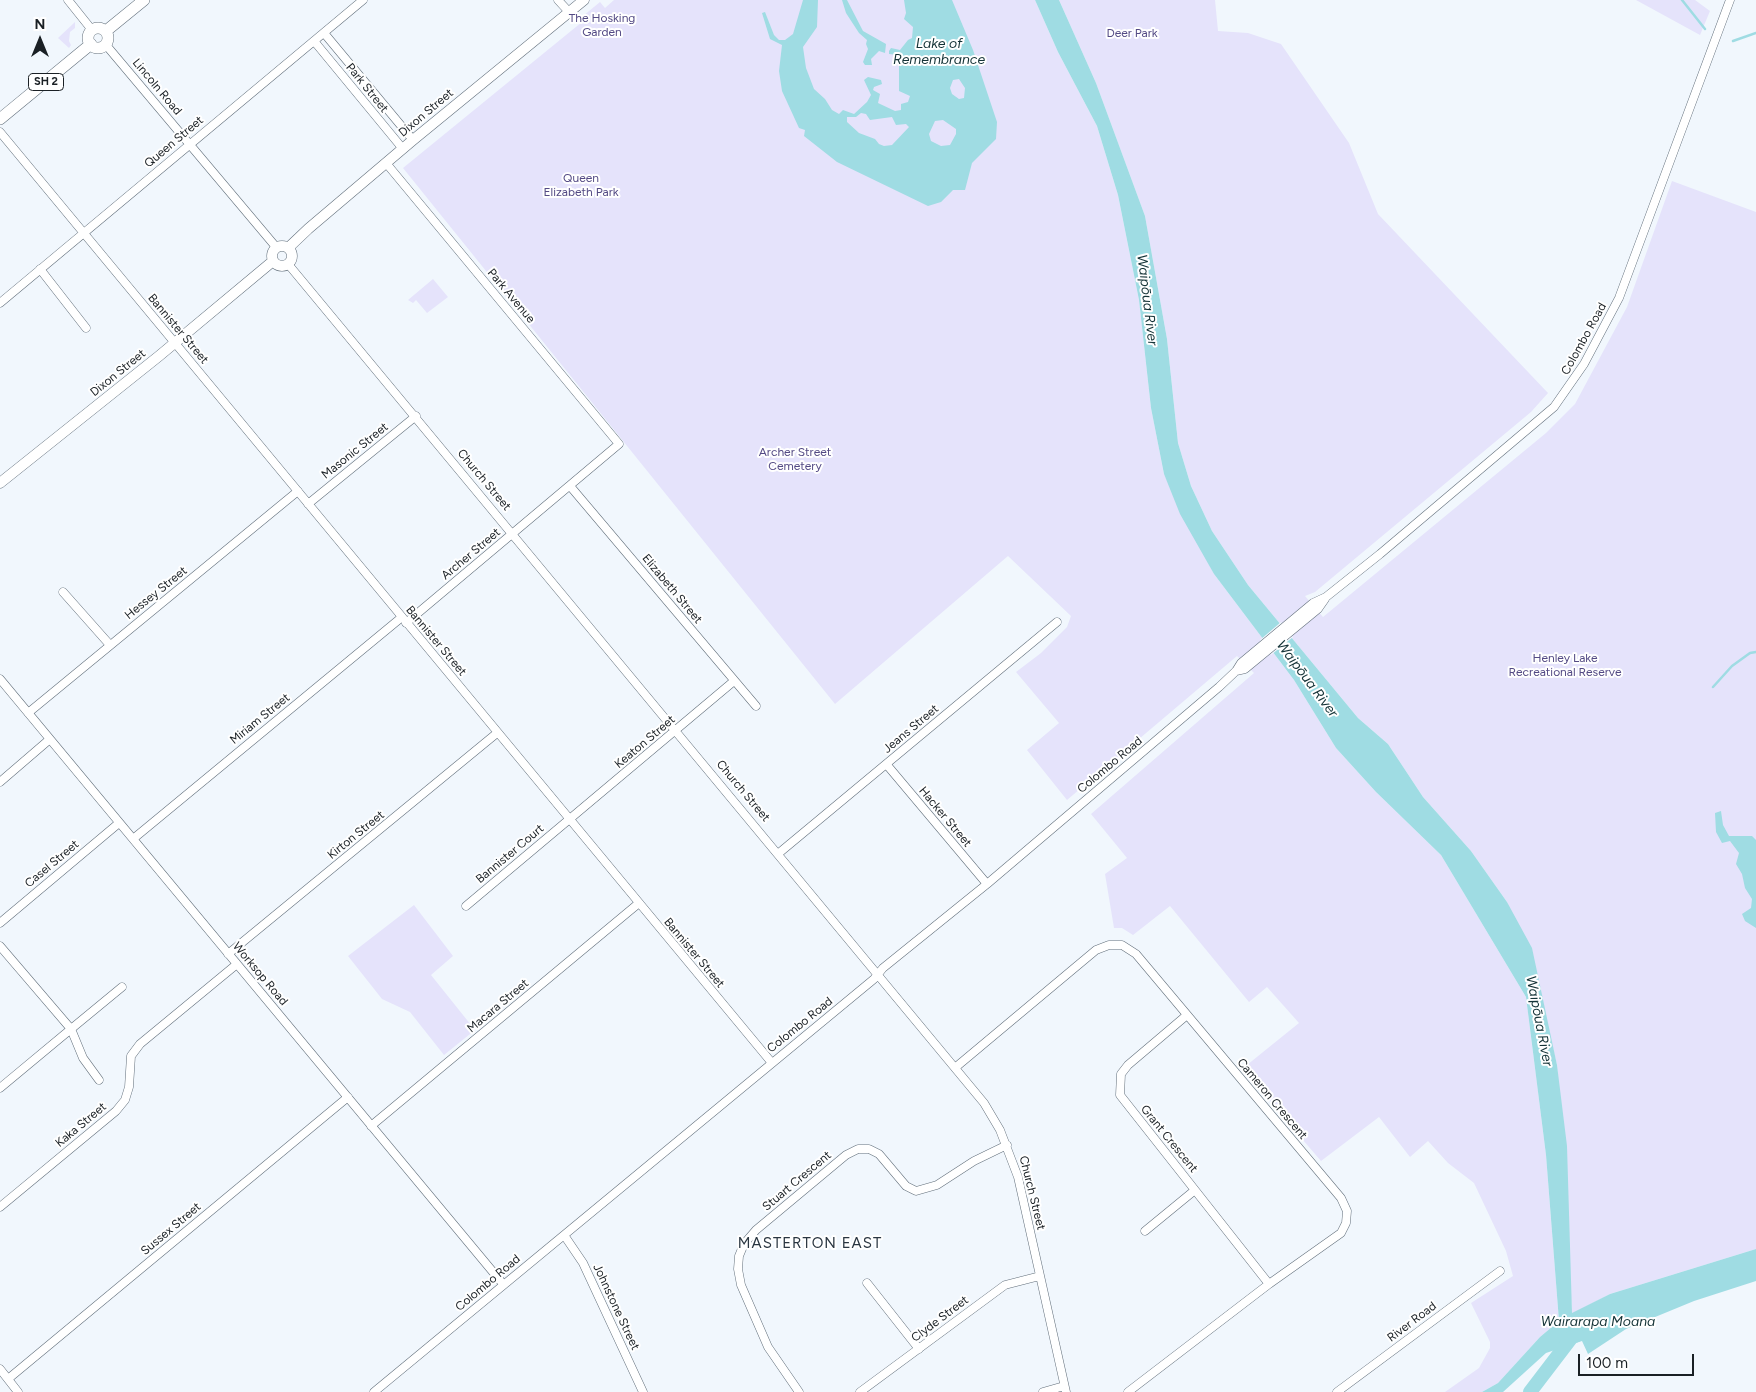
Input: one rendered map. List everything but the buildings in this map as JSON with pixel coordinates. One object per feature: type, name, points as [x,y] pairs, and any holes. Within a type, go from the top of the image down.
[{"type":"highway","points":[[106,32],[144,0]]},
{"type":"highway","points":[[100,28],[106,32],[109,37],[106,45],[98,48],[91,44],[88,38],[92,30],[100,28]]},
{"type":"highway","name":"SH 2","points":[[0,119],[91,44]]},
{"type":"main road","name":"Dixon Street","points":[[288,248],[413,140],[584,0]]},
{"type":"main road","points":[[276,247],[288,248],[292,256],[288,264],[281,266],[272,261],[272,253],[276,247]]},
{"type":"main road","name":"Dixon Street","points":[[0,483],[272,261]]},
{"type":"street","points":[[68,0],[92,30]]},
{"type":"street","name":"Queen Street","points":[[0,303],[363,0]]},
{"type":"street","points":[[558,0],[569,12]]},
{"type":"street","name":"Colombo Road","points":[[374,1392],[987,884],[1241,668],[1554,407],[1570,387],[1619,298],[1730,0]]},
{"type":"street","name":"Park Street","points":[[324,33],[413,140]]},
{"type":"street","name":"Park Street","points":[[314,41],[403,149]]},
{"type":"street","name":"Lincoln Road","points":[[106,45],[190,145]]},
{"type":"street","name":"Bannister Street","points":[[0,132],[638,904],[772,1063]]},
{"type":"street","points":[[190,145],[276,247]]},
{"type":"street","name":"Park Avenue","points":[[386,163],[620,444]]},
{"type":"street","name":"Church Street","points":[[288,264],[514,533],[984,1103],[1007,1146],[1018,1176],[1065,1389]]},
{"type":"street","points":[[40,269],[86,328]]},
{"type":"street","name":"Masonic Street","points":[[308,504],[416,416]]},
{"type":"street","name":"Archer Street","points":[[404,620],[514,533],[620,444]]},
{"type":"street","name":"Elizabeth Street","points":[[570,486],[756,706]]},
{"type":"street","name":"Hessey Street","points":[[28,713],[298,491]]},
{"type":"street","points":[[63,592],[110,645]]},
{"type":"street","name":"Miriam Street","points":[[133,839],[404,620]]},
{"type":"street","name":"Jeans Street","points":[[779,853],[1057,622]]},
{"type":"street","name":"Worksop Road","points":[[0,679],[503,1284]]},
{"type":"street","name":"Keaton Street","points":[[569,819],[734,681]]},
{"type":"street","name":"Kirton Street","points":[[228,954],[497,733]]},
{"type":"street","points":[[0,782],[50,740]]},
{"type":"street","name":"Hacker Street","points":[[887,765],[987,884]]},
{"type":"street","name":"Bannister Court","points":[[466,906],[569,819]]},
{"type":"street","name":"Casel Street","points":[[0,923],[119,823]]},
{"type":"street","name":"Macara Street","points":[[372,1126],[638,904]]},
{"type":"street","name":"Cameron Crescent","points":[[956,1067],[1096,950],[1109,945],[1122,945],[1136,954],[1341,1198],[1347,1211],[1346,1223],[1341,1234],[1269,1284],[1128,1392]]},
{"type":"street","points":[[0,946],[71,1028],[83,1058],[99,1080]]},
{"type":"street","name":"Kaka Street","points":[[0,1207],[116,1111],[127,1094],[131,1056],[140,1044],[237,964]]},
{"type":"street","points":[[0,1088],[122,987]]},
{"type":"street","name":"Grant Crescent","points":[[1188,1016],[1128,1065],[1120,1074],[1120,1095],[1269,1284]]},
{"type":"street","name":"Sussex Street","points":[[8,1379],[348,1097]]},
{"type":"street","name":"Stuart Crescent","points":[[799,1392],[768,1347],[740,1285],[739,1256],[744,1244],[756,1230],[846,1155],[858,1149],[869,1148],[880,1154],[906,1186],[916,1191],[937,1185],[974,1161],[1007,1146]]},
{"type":"street","points":[[1144,1231],[1195,1190]]},
{"type":"street","name":"Johnstone Street","points":[[564,1235],[583,1263],[643,1392]]},
{"type":"street","name":"River Road","points":[[1337,1392],[1500,1270]]},
{"type":"street","name":"Clyde Street","points":[[860,1392],[1006,1285],[1040,1276]]},
{"type":"street","points":[[867,1283],[919,1349]]},
{"type":"street","points":[[0,1369],[18,1392]]},
{"type":"street","points":[[1043,1392],[1065,1389]]},
{"type":"green space","points":[[614,0],[1035,0],[1058,52],[1097,126],[1118,195],[1139,300],[1151,408],[1164,474],[1214,574],[1294,680],[1336,748],[1376,792],[1441,855],[1526,997],[1546,1155],[1559,1321],[1540,1337],[1498,1383],[1482,1392],[1445,1392],[1479,1368],[1490,1348],[1490,1342],[1471,1303],[1513,1276],[1506,1251],[1474,1183],[1448,1163],[1428,1141],[1410,1157],[1379,1117],[1321,1161],[1242,1069],[1299,1023],[1267,987],[1249,1002],[1170,906],[1133,935],[1122,928],[1114,928],[1105,874],[1127,858],[1091,814],[1254,673],[1237,656],[1067,800],[1027,750],[1059,723],[1016,672],[1041,653],[1067,627],[1071,616],[1008,556],[835,704],[403,168],[582,22],[583,16],[600,2],[605,8]]},
{"type":"green space","name":"Henley Lake Recreational Reserve","points":[[1059,0],[1215,0],[1218,31],[1248,33],[1281,44],[1349,143],[1378,214],[1548,393],[1531,412],[1315,592],[1305,596],[1323,617],[1546,433],[1575,404],[1627,307],[1672,181],[1756,212],[1756,1249],[1610,1294],[1572,1314],[1557,1065],[1548,1027],[1507,902],[1471,851],[1423,797],[1388,744],[1358,718],[1248,585],[1212,531],[1191,486],[1178,443],[1167,339],[1145,216],[1096,83]]},
{"type":"green space","points":[[1636,0],[1695,0],[1710,11],[1700,35]]},
{"type":"green space","points":[[75,22],[75,28],[70,32],[69,41],[71,45],[69,48],[58,38]]},
{"type":"green space","points":[[433,279],[448,297],[427,313],[416,300],[413,303],[408,300]]},
{"type":"green space","points":[[414,905],[453,956],[431,975],[475,1030],[444,1055],[410,1012],[382,999],[348,956]]},
{"type":"water","name":"Lake of Remembrance","points":[[803,0],[818,0],[817,27],[803,47],[806,68],[814,89],[825,99],[832,110],[839,114],[843,110],[854,114],[867,102],[871,95],[864,80],[868,77],[881,80],[882,84],[874,87],[873,90],[880,94],[878,103],[895,111],[901,110],[901,104],[908,102],[910,96],[899,91],[899,55],[889,54],[889,51],[891,48],[900,50],[912,38],[913,27],[904,19],[906,13],[904,0],[952,0],[973,50],[997,122],[996,139],[972,163],[965,190],[953,190],[941,202],[928,206],[837,162],[804,136],[805,130],[799,128],[782,91],[779,71],[782,45],[770,39],[762,13],[765,12],[774,35],[779,40],[785,40],[793,34]],"holes":[[[959,79],[965,88],[964,98],[959,99],[952,94],[950,88],[953,80]],[[861,113],[866,114],[870,120],[892,117],[896,125],[906,124],[909,127],[892,145],[884,146],[875,139],[859,133],[847,122],[847,117],[856,117]],[[943,120],[956,129],[956,134],[950,145],[941,146],[931,141],[929,134],[935,121]]]},
{"type":"water","points":[[842,0],[847,0],[863,31],[886,44],[885,53],[879,51],[871,59],[872,65],[865,65],[863,62],[868,49],[867,40],[859,33],[846,13]]},
{"type":"water","points":[[1035,0],[1059,0],[1096,83],[1145,216],[1167,339],[1178,443],[1191,486],[1212,531],[1248,585],[1358,718],[1388,744],[1423,797],[1471,851],[1507,902],[1532,948],[1557,1065],[1567,1146],[1572,1313],[1610,1294],[1756,1249],[1756,1281],[1694,1301],[1626,1329],[1588,1354],[1582,1341],[1546,1353],[1503,1392],[1482,1392],[1498,1383],[1540,1337],[1559,1321],[1546,1155],[1526,997],[1441,855],[1376,792],[1336,748],[1294,680],[1214,574],[1180,514],[1164,474],[1151,408],[1139,300],[1118,195],[1097,126],[1058,52]]},
{"type":"water","points":[[1721,811],[1723,825],[1729,836],[1752,836],[1756,840],[1756,928],[1745,921],[1742,914],[1751,908],[1752,899],[1745,888],[1742,874],[1736,864],[1739,853],[1730,841],[1722,843],[1716,832],[1715,813]]},
{"type":"pier","points":[[1281,622],[1293,637],[1271,655],[1260,640]]},
{"type":"waterway","points":[[1682,0],[1705,29]]},
{"type":"waterway","points":[[1733,41],[1756,33]]},
{"type":"waterway","points":[[1713,687],[1732,666],[1750,653],[1756,652]]},
{"type":"waterway","name":"Wairarapa Moana","points":[[1530,1392],[1572,1337],[1577,1335]]},
{"type":"district","name":"MASTERTON EAST","points":[[810,1244]]},
{"type":"park label","name":"The Hosking Garden","points":[[602,25]]},
{"type":"park label","name":"Deer Park","points":[[1132,33]]},
{"type":"park label","name":"Queen Elizabeth Park","points":[[581,185]]},
{"type":"park label","name":"Archer Street Cemetery","points":[[795,459]]},
{"type":"water label","name":"Waipōua River","points":[[1147,300]]},
{"type":"water label","name":"Waipōua River","points":[[1307,679]]},
{"type":"water label","name":"Waipōua River","points":[[1539,1021]]}]
